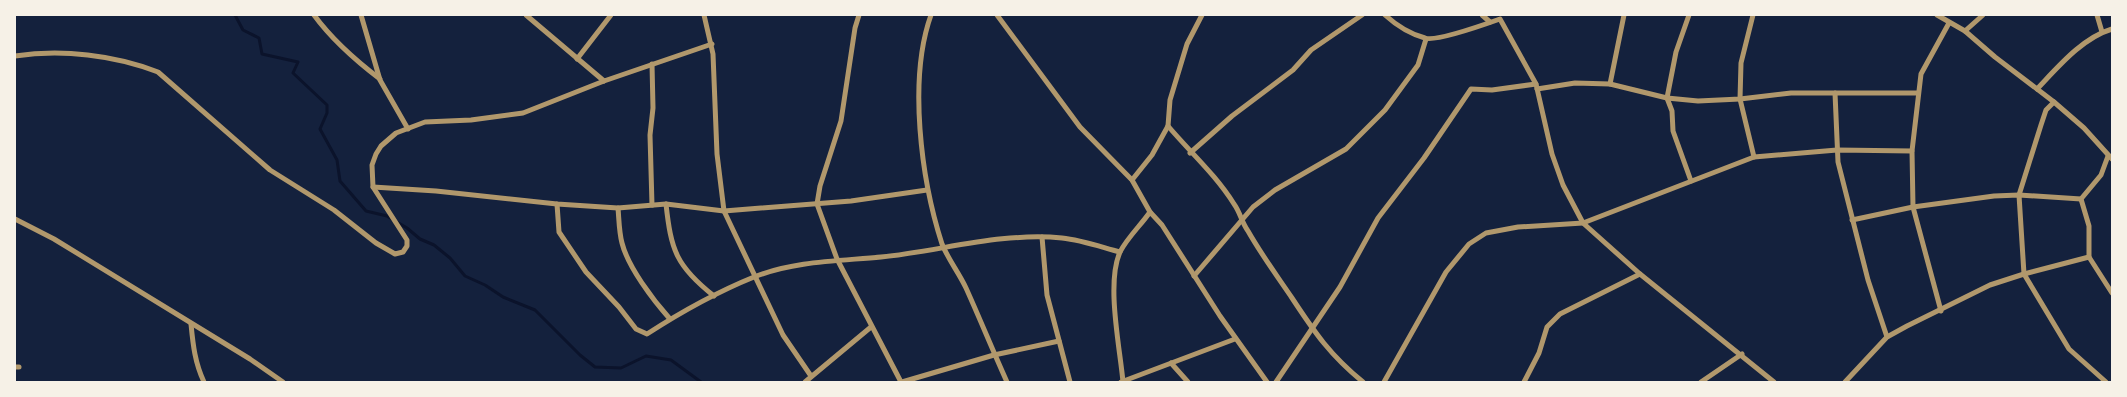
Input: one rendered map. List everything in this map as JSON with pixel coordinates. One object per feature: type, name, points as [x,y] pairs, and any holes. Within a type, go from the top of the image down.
[{"type":"street","points":[[314,15],[324,29],[350,56],[380,80]]},
{"type":"street","points":[[361,15],[380,80],[408,129]]},
{"type":"street","points":[[526,15],[604,81]]},
{"type":"street","points":[[577,59],[611,15]]},
{"type":"street","points":[[704,15],[712,44],[717,154],[724,211],[783,335],[811,376]]},
{"type":"street","points":[[859,15],[853,36],[841,121],[820,186],[817,204],[837,259],[871,327],[888,354],[902,382],[994,355],[1059,341]]},
{"type":"street","points":[[931,15],[924,36],[918,81],[927,190],[943,246],[965,287],[1007,382]]},
{"type":"street","points":[[997,15],[1080,127],[1132,180],[1150,212],[1162,225],[1235,338],[1267,382]]},
{"type":"street","points":[[1132,180],[1152,155],[1168,126],[1170,100],[1187,44],[1202,15]]},
{"type":"street","points":[[1190,152],[1232,116],[1293,70],[1311,50],[1362,15]]},
{"type":"street","points":[[1385,15],[1398,26],[1426,39],[1500,19],[1536,86],[1552,154],[1563,185],[1583,223],[1640,274],[1742,354],[1774,382]]},
{"type":"street","points":[[1482,15],[1490,22]]},
{"type":"street","points":[[1610,84],[1624,15]]},
{"type":"street","points":[[1689,15],[1676,52],[1668,98],[1672,111],[1673,131],[1691,181]]},
{"type":"street","points":[[1752,15],[1741,63],[1740,99],[1754,157]]},
{"type":"street","points":[[1937,15],[1966,31],[2054,102],[2084,128],[2110,158],[2101,175],[2081,199]]},
{"type":"street","points":[[1966,31],[1983,15]]},
{"type":"street","points":[[2097,15],[2102,32]]},
{"type":"street","points":[[1941,310],[1913,207],[1912,151],[1921,74],[1949,23]]},
{"type":"street","points":[[2036,89],[2079,48],[2102,32],[2112,29]]},
{"type":"street","points":[[1194,276],[1241,220],[1275,190],[1346,149],[1385,110],[1418,66],[1426,39]]},
{"type":"street","points":[[15,56],[65,53],[116,60],[158,72],[270,170],[334,210],[376,242],[396,254],[404,252],[407,240],[373,187],[372,165],[381,146],[396,133],[425,122],[479,119],[523,113],[604,81],[712,44]]},
{"type":"street","points":[[652,64],[653,108],[650,135],[652,205]]},
{"type":"street","points":[[1276,382],[1340,287],[1378,218],[1424,158],[1470,89],[1492,90],[1575,83],[1610,84],[1668,98],[1698,101],[1740,99],[1791,93],[1918,93]]},
{"type":"street","points":[[1835,93],[1837,150],[1852,220],[1868,280],[1888,337]]},
{"type":"street","points":[[2054,102],[2046,110],[2040,125],[2019,195],[2024,274],[2069,349],[2103,377],[2106,382]]},
{"type":"street","points":[[1168,126],[1190,152],[1212,173],[1236,206],[1241,220],[1265,260],[1331,354],[1363,382]]},
{"type":"street","points":[[1384,382],[1446,272],[1469,244],[1486,233],[1554,224],[1583,223],[1754,157],[1837,150],[1912,151]]},
{"type":"street","points":[[373,187],[436,191],[557,204],[618,208],[666,204],[724,211],[817,204],[892,196],[927,190]]},
{"type":"street","points":[[1852,220],[1913,207],[1994,196],[2019,195],[2081,199]]},
{"type":"street","points":[[2081,199],[2088,226],[2089,257],[2112,293]]},
{"type":"street","points":[[557,204],[558,232],[586,272],[619,307],[636,329],[647,334],[670,319],[754,277],[776,270],[837,259],[882,256],[943,246],[1042,237],[1083,241],[1120,252]]},
{"type":"street","points":[[666,204],[670,239],[678,256],[687,273],[714,296]]},
{"type":"street","points":[[618,208],[622,243],[638,277],[654,301],[670,319]]},
{"type":"street","points":[[1150,212],[1120,252],[1115,274],[1115,310],[1122,382],[1235,338]]},
{"type":"street","points":[[15,220],[54,239],[283,382]]},
{"type":"street","points":[[1042,237],[1047,295],[1070,382]]},
{"type":"street","points":[[1845,382],[1888,337],[1990,285],[2089,257]]},
{"type":"street","points":[[1524,382],[1539,353],[1547,326],[1560,314],[1640,274]]},
{"type":"street","points":[[191,324],[197,367],[204,382]]},
{"type":"street","points":[[805,382],[871,327]]},
{"type":"street","points":[[1701,382],[1742,354]]},
{"type":"street","points":[[1171,363],[1188,382]]},
{"type":"waterway","points":[[235,15],[243,30],[259,38],[262,54],[298,62],[293,73],[327,105],[327,113],[320,129],[337,160],[340,181],[366,211],[387,216],[407,228],[420,239],[434,245],[450,258],[465,276],[485,285],[503,297],[535,310],[580,355],[595,367],[621,368],[646,356],[671,360],[701,382]]}]
